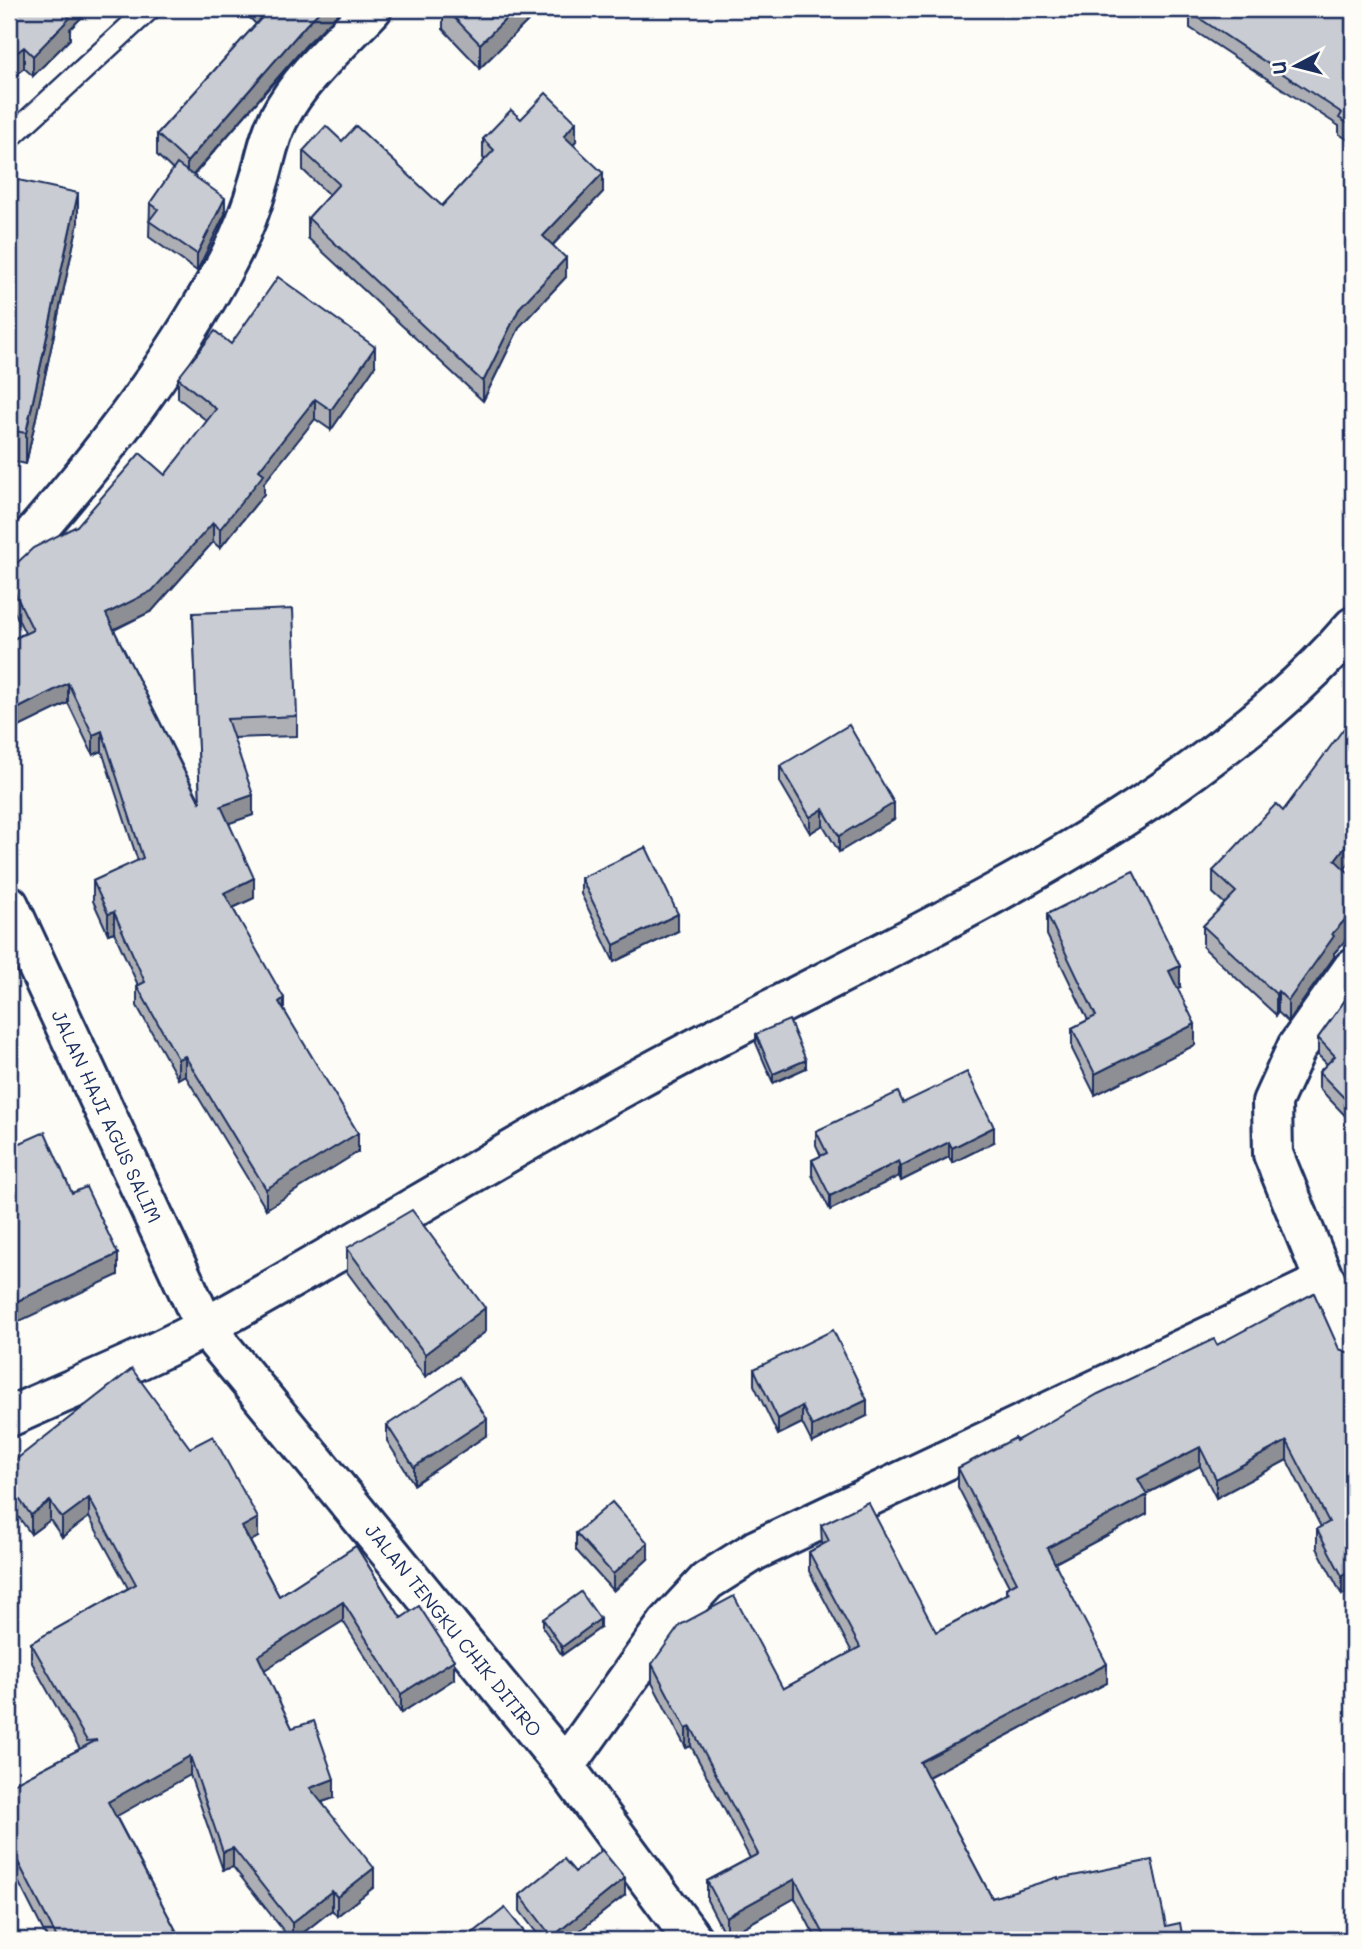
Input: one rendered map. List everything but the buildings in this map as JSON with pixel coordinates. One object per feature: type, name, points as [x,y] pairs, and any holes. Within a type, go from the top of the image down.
[{"type":"street","points":[[9,562],[71,492],[181,341],[228,260],[246,220],[268,143],[280,117],[300,86],[372,9]]},
{"type":"street","points":[[9,1417],[205,1328],[627,1085],[898,946],[1054,859],[1137,808],[1233,741],[1325,660],[1353,627]]},
{"type":"street","name":"JALAN HAJI AGUS SALIM","points":[[9,905],[205,1328]]},
{"type":"street","points":[[1353,968],[1297,1047],[1272,1102],[1273,1154],[1353,1351]]},
{"type":"street","points":[[565,1767],[667,1624],[707,1581],[757,1550],[1325,1281]]},
{"type":"street","name":"JALAN TENGKU CHIK DITIRO","points":[[205,1328],[565,1767],[693,1940]]},
{"type":"lane","points":[[9,138],[149,9]]}]
